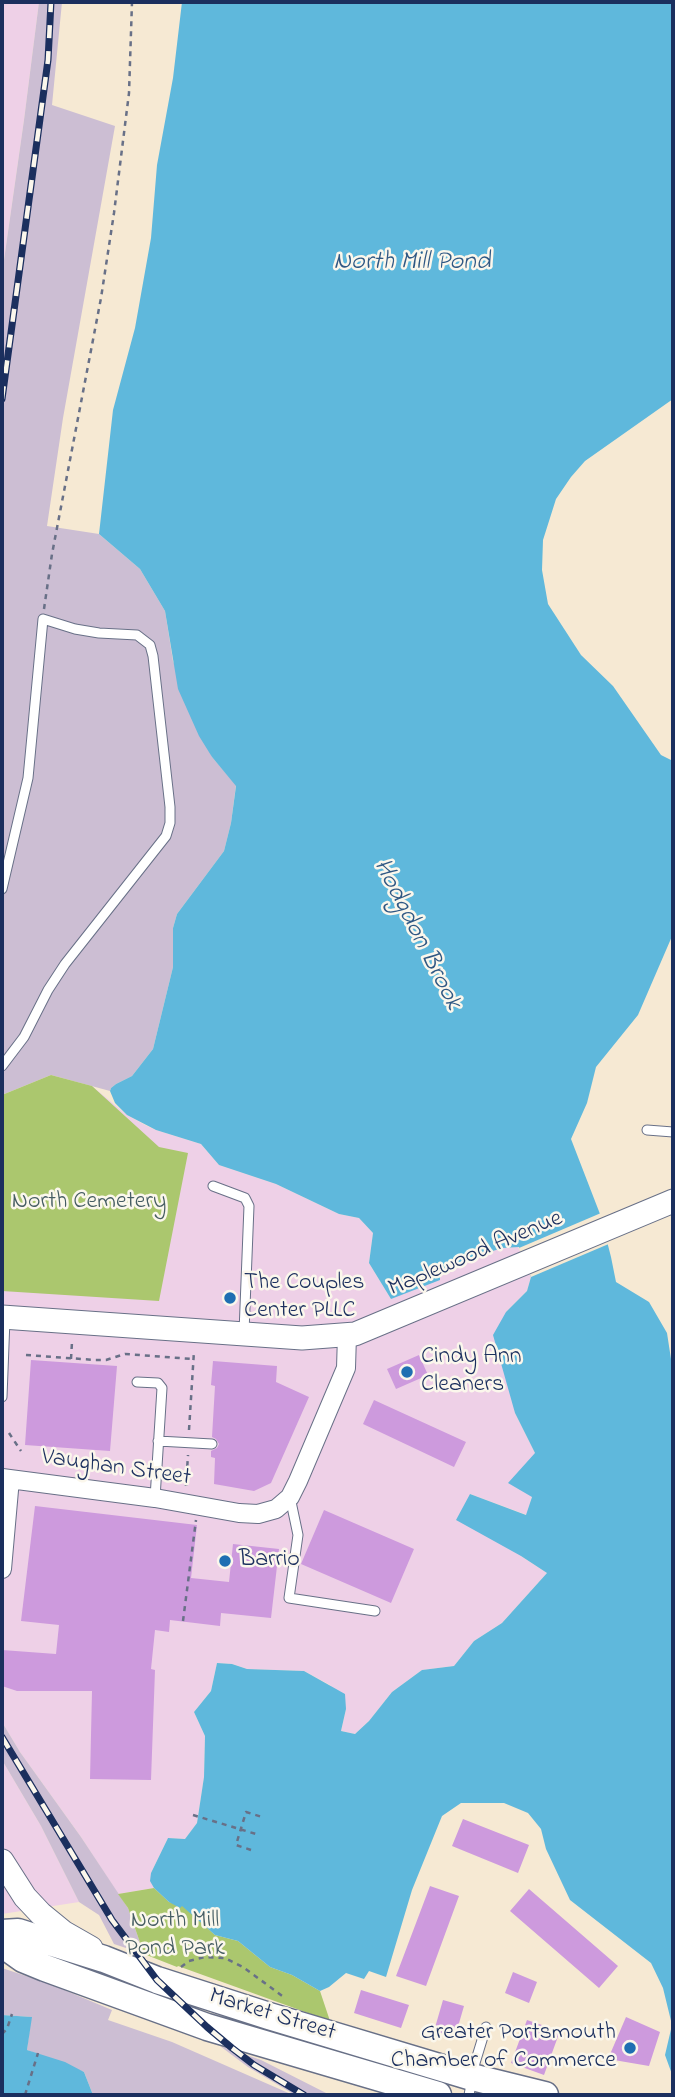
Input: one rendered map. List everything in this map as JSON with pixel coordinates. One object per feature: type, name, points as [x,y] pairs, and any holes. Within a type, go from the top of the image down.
[{"type":"main road","name":"Market Street","points":[[2,1933],[18,1932],[104,1959],[157,1980],[471,2086],[545,2095]]},
{"type":"main road","name":"Market Street","points":[[2,1944],[34,1963],[207,2027],[438,2095]]},
{"type":"street","name":"Maplewood Avenue","points":[[4,1317],[302,1338],[347,1335],[369,1329],[673,1201]]},
{"type":"street","points":[[290,1497],[346,1368],[347,1335]]},
{"type":"street","points":[[2,1569],[6,1478]]},
{"type":"street","name":"Vaughan Street","points":[[6,1478],[155,1497],[258,1514],[276,1509],[290,1497]]},
{"type":"street","points":[[2,1861],[25,1896],[41,1914],[104,1959]]},
{"type":"lane","points":[[2,889],[28,778],[43,619],[87,631],[137,635],[150,645],[153,656],[170,823],[166,836],[65,964],[24,1037],[2,1066]]},
{"type":"lane","points":[[647,1129],[673,1132]]},
{"type":"lane","points":[[213,1186],[245,1198],[250,1206],[244,1334]]},
{"type":"lane","points":[[2,1397],[4,1317]]},
{"type":"lane","points":[[137,1382],[158,1383],[162,1388],[155,1497]]},
{"type":"lane","points":[[158,1441],[212,1444]]},
{"type":"lane","points":[[290,1497],[298,1535],[289,1598],[375,1611]]},
{"type":"lane","points":[[471,2086],[486,2027]]},
{"type":"path","points":[[43,619],[52,554],[102,298],[129,93],[132,2]]},
{"type":"path","points":[[71,1359],[72,1342]]},
{"type":"path","points":[[125,1346],[125,1354]]},
{"type":"path","points":[[186,1486],[194,1350]]},
{"type":"path","points":[[26,1355],[106,1360],[125,1354],[194,1359]]},
{"type":"path","points":[[9,1433],[21,1451]]},
{"type":"path","points":[[183,1621],[196,1520]]},
{"type":"path","points":[[251,1850],[236,1845],[246,1812],[262,1817]]},
{"type":"path","points":[[193,1815],[256,1834]]},
{"type":"path","points":[[179,1970],[182,1965],[197,1959],[225,1958],[243,1967],[286,2000]]},
{"type":"path","points":[[2,2034],[7,2029],[12,2014]]},
{"type":"path","points":[[25,2095],[38,2053]]},
{"type":"shaded area","points":[[2,2],[39,2],[2,274]]},
{"type":"shaded area","points":[[39,2],[62,2],[52,105],[115,126],[63,418],[47,526],[99,534],[140,569],[165,611],[173,661],[212,757],[236,785],[224,851],[177,914],[173,928],[173,967],[153,1049],[132,1076],[116,1084],[110,1091],[51,1075],[2,1095],[2,274]]},
{"type":"shaded area","points":[[92,1086],[127,1115],[147,1126],[201,1144],[219,1165],[276,1184],[339,1214],[359,1218],[373,1233],[369,1263],[391,1299],[440,1271],[472,1257],[503,1248],[518,1247],[531,1277],[527,1291],[506,1312],[515,1413],[535,1453],[532,1496],[527,1515],[470,1494],[521,1556],[547,1573],[502,1623],[474,1641],[454,1666],[422,1670],[392,1692],[355,1734],[341,1731],[346,1709],[330,1685],[304,1671],[247,1669],[217,1663],[211,1691],[194,1712],[205,1736],[204,1777],[197,1823],[185,1839],[168,1838],[151,1873],[154,1888],[118,1894],[2,1722],[2,1095]]},
{"type":"shaded area","points":[[2,1722],[128,1908],[144,1954],[114,1944],[99,1915],[79,1902],[41,1826],[2,1760]]},
{"type":"shaded area","points":[[2,1760],[41,1826],[79,1902],[2,1914]]},
{"type":"shaded area","points":[[2,1968],[50,1984],[112,2010],[108,2020],[172,2042],[293,2095],[93,2095],[84,2072],[27,2050],[31,2017],[2,2015]]},
{"type":"shaded area","points":[[220,2046],[261,2060],[330,2095],[295,2095],[248,2067]]},
{"type":"green space","name":"North Cemetery","points":[[51,1075],[92,1086],[159,1147],[188,1153],[159,1301],[2,1291],[2,1095]]},
{"type":"green space","name":"North Mill Pond Park","points":[[154,1888],[169,1902],[182,1905],[215,1935],[238,1941],[270,1967],[292,1975],[320,1991],[330,2021],[144,1954],[128,1908],[118,1894]]},
{"type":"water","name":"North Mill Pond","points":[[182,2],[673,2],[673,399],[585,461],[571,477],[556,499],[543,540],[542,570],[548,604],[581,655],[613,686],[661,755],[673,761],[673,934],[638,1015],[596,1067],[587,1103],[571,1139],[600,1214],[616,1282],[649,1302],[667,1333],[673,1372],[673,2077],[665,2055],[672,2025],[663,1988],[651,1963],[570,1900],[546,1849],[541,1829],[528,1813],[504,1803],[461,1803],[442,1816],[412,1890],[386,1977],[369,1971],[364,1979],[346,1973],[320,1991],[292,1975],[270,1967],[238,1941],[215,1935],[182,1906],[180,1908],[169,1902],[150,1881],[151,1873],[168,1838],[185,1839],[197,1823],[204,1777],[205,1736],[194,1712],[211,1691],[217,1663],[247,1669],[304,1671],[345,1694],[346,1709],[341,1731],[355,1734],[392,1692],[422,1670],[454,1666],[474,1641],[502,1623],[547,1573],[456,1520],[470,1494],[526,1515],[532,1497],[508,1483],[535,1453],[515,1413],[493,1335],[506,1312],[527,1291],[531,1277],[519,1247],[503,1248],[472,1257],[440,1271],[440,1280],[391,1299],[369,1263],[373,1233],[359,1218],[339,1214],[276,1184],[219,1165],[201,1144],[156,1130],[127,1115],[115,1103],[110,1091],[116,1084],[132,1076],[153,1049],[173,967],[173,928],[177,914],[224,851],[236,786],[199,736],[178,689],[165,611],[140,569],[99,534],[113,410],[135,328],[151,238],[157,165],[173,78]]},
{"type":"water","points":[[2,2015],[32,2017],[27,2050],[65,2062],[84,2072],[93,2095],[2,2095]]},
{"type":"pier","points":[[601,1213],[611,1243],[531,1277],[519,1248]]},
{"type":"building","name":"Cindy Ann Cleaners","points":[[419,1355],[428,1375],[396,1389],[387,1369]]},
{"type":"building","points":[[31,1360],[117,1366],[110,1451],[25,1445]]},
{"type":"building","points":[[213,1361],[277,1366],[276,1382],[309,1397],[271,1483],[254,1491],[214,1484],[215,1458],[211,1457],[211,1451],[219,1444],[212,1437],[215,1386],[211,1385]]},
{"type":"building","points":[[374,1400],[466,1442],[454,1467],[363,1424]]},
{"type":"building","points":[[35,1506],[197,1525],[191,1578],[229,1582],[233,1544],[279,1549],[271,1618],[221,1613],[220,1626],[170,1620],[169,1632],[155,1630],[151,1669],[155,1670],[151,1780],[90,1779],[92,1691],[17,1691],[2,1686],[2,1650],[56,1654],[59,1625],[21,1621]]},
{"type":"building","points":[[324,1510],[414,1549],[391,1603],[301,1564]]},
{"type":"building","points":[[463,1819],[529,1845],[518,1873],[452,1846]]},
{"type":"building","points":[[430,1886],[459,1896],[426,1986],[396,1976]]},
{"type":"building","points":[[529,1889],[618,1966],[599,1988],[510,1911]]},
{"type":"building","points":[[513,1972],[537,1982],[529,2003],[505,1993]]},
{"type":"building","points":[[361,1990],[409,2005],[401,2028],[354,2013]]},
{"type":"building","points":[[443,2000],[464,2006],[455,2037],[434,2031]]},
{"type":"building","points":[[626,2017],[660,2032],[649,2066],[608,2059]]},
{"type":"building","points":[[527,2020],[560,2031],[544,2075],[511,2063]]},
{"type":"railway","points":[[2,399],[48,60],[51,2]]},
{"type":"railway","points":[[2,1737],[112,1920],[157,1980],[232,2048],[254,2065],[304,2095]]},
{"type":"place","name":"The Couples Center PLLC","points":[[230,1298]]},
{"type":"place","name":"Cindy Ann Cleaners","points":[[407,1372]]},
{"type":"place","name":"Barrio","points":[[225,1561]]},
{"type":"place","name":"Greater Portsmouth Chamber of Commerce","points":[[630,2048]]},
{"type":"water label","name":"Hodgdon Brook","points":[[416,935]]}]
